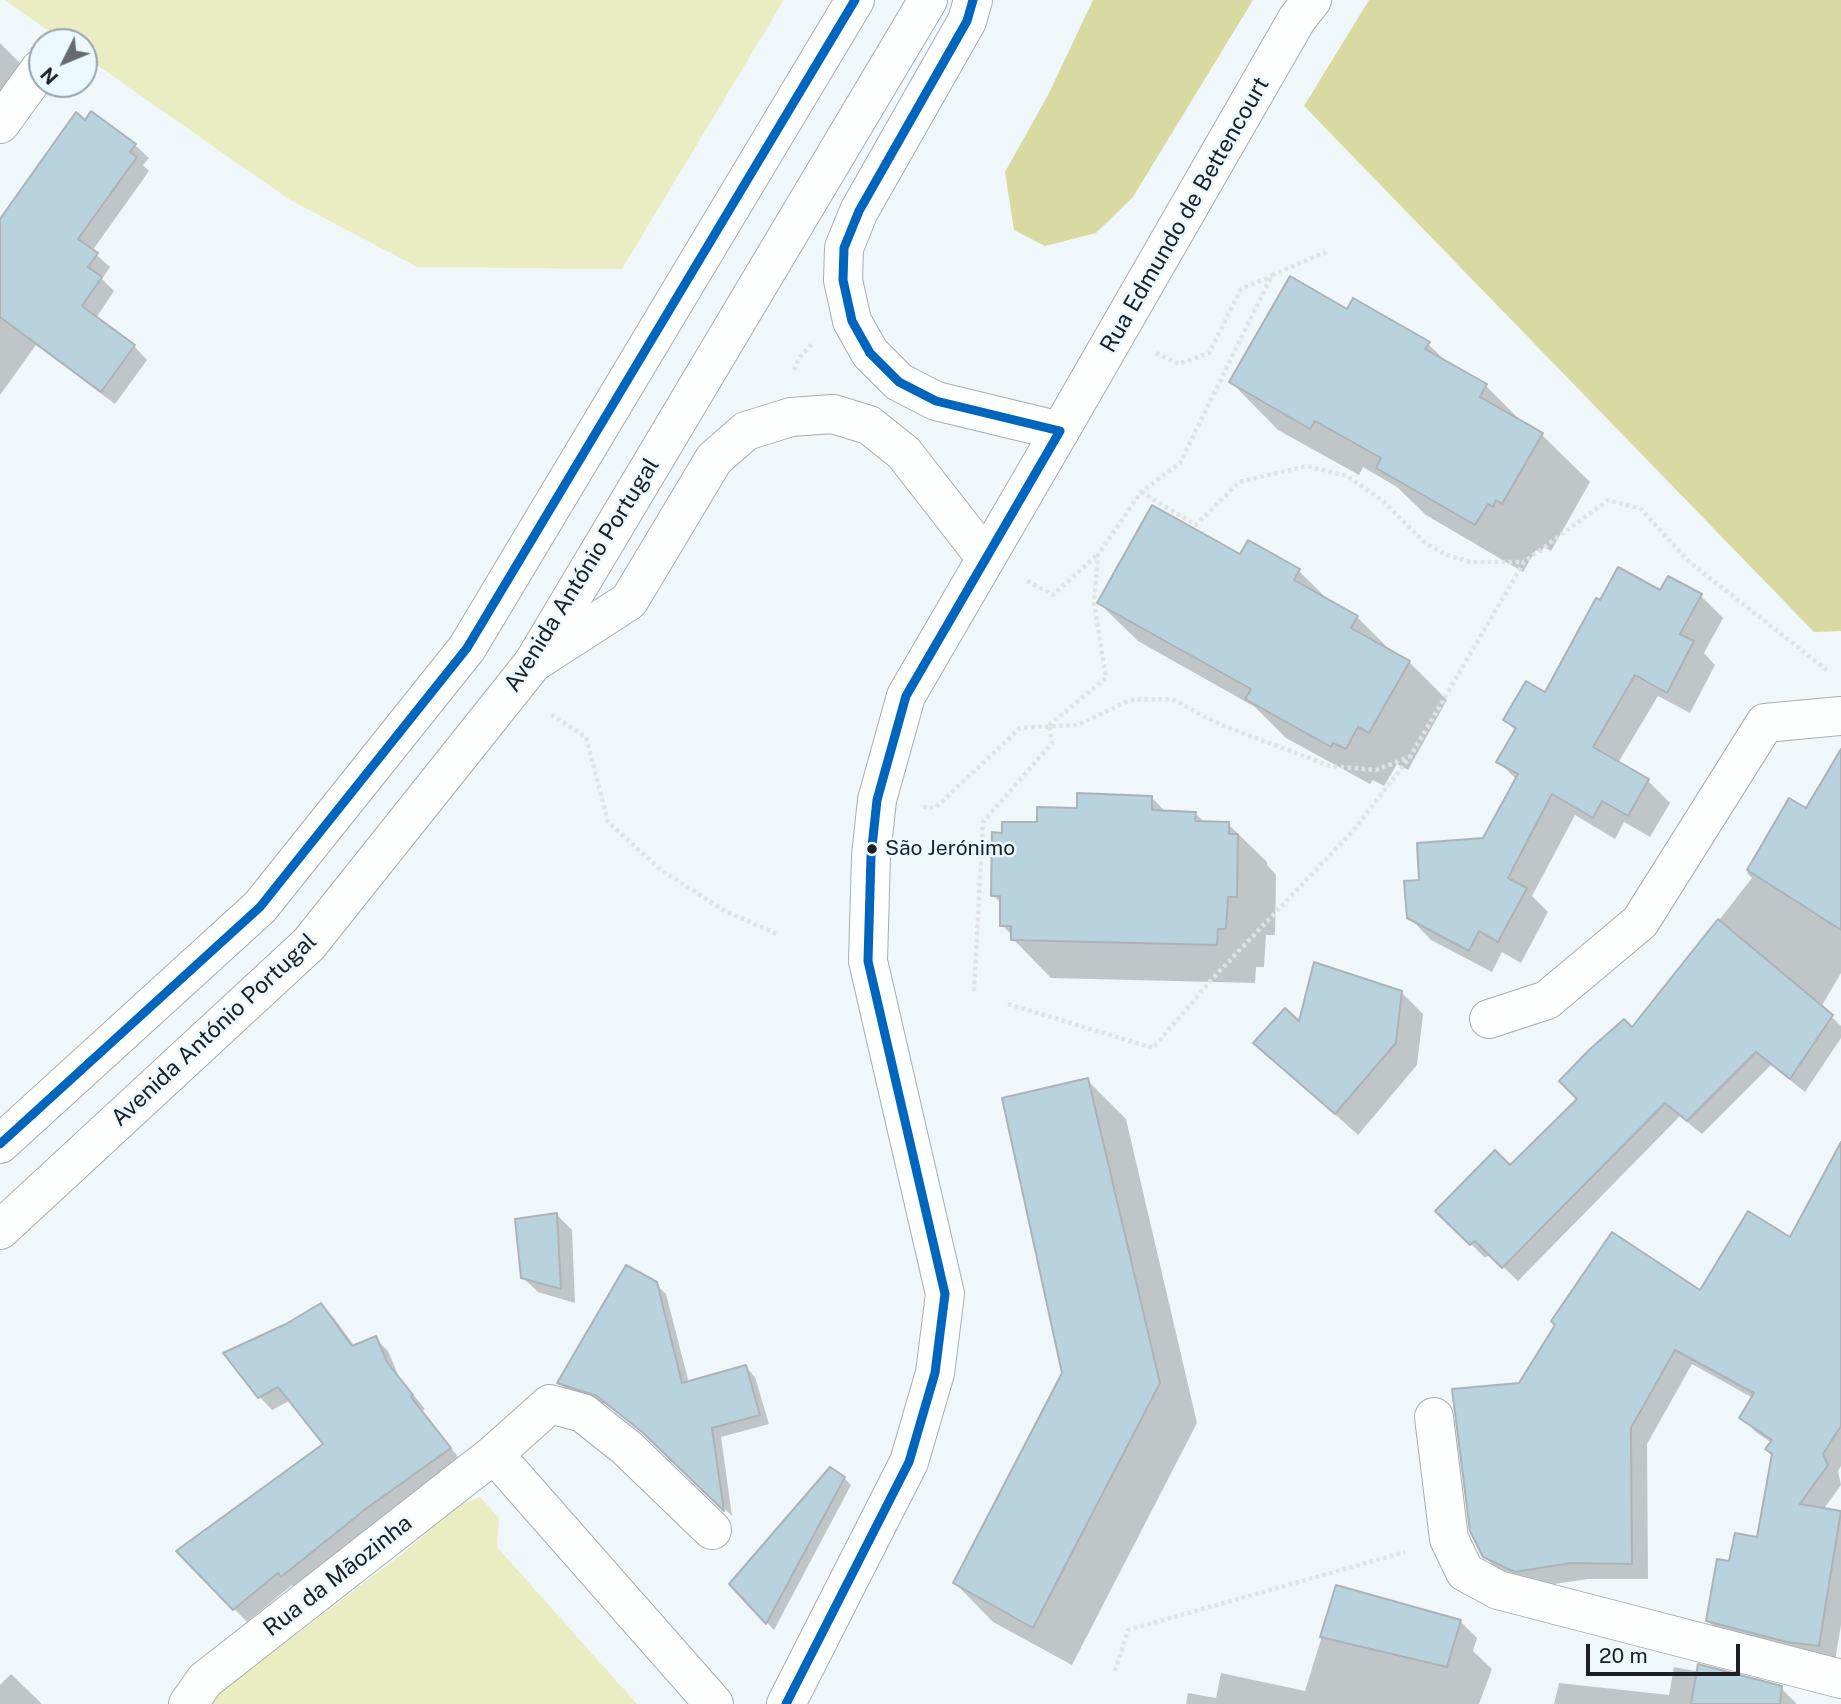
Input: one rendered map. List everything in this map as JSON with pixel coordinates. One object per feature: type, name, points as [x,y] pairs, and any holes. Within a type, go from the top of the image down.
[{"type":"street","points":[[0,1144],[260,907],[467,648],[855,0]]},
{"type":"street","name":"Avenida António Portugal","points":[[0,1230],[309,944],[533,663],[928,0]]},
{"type":"street","points":[[973,0],[967,22],[859,211],[844,248],[844,280],[852,321],[870,353],[900,382],[936,401],[1060,431]]},
{"type":"street","name":"Rua Edmundo de Bettencourt","points":[[786,1704],[909,1462],[935,1373],[945,1293],[868,961],[871,856],[877,800],[906,696],[1297,19],[1312,0]]},
{"type":"street","points":[[0,124],[28,86]]},
{"type":"street","points":[[533,663],[629,601],[714,459],[747,431],[791,417],[833,414],[869,425],[904,453],[985,557]]},
{"type":"street","points":[[1489,1019],[1547,1000],[1640,922],[1765,723],[1841,716]]},
{"type":"street","name":"Rua da Mãozinha","points":[[188,1704],[205,1680],[494,1454],[550,1404],[583,1413],[627,1448],[712,1530]]},
{"type":"street","points":[[1434,1417],[1449,1539],[1465,1572],[1498,1590],[1841,1679]]},
{"type":"street","points":[[494,1454],[714,1704]]},
{"type":"path","points":[[1116,334],[1179,364],[1209,353],[1241,289],[1326,252]]},
{"type":"path","points":[[985,557],[1053,595],[1097,555],[1141,492],[1180,463],[1272,275]]},
{"type":"path","points":[[791,378],[799,358],[814,341]]},
{"type":"path","points":[[1141,492],[1196,525],[1239,482],[1307,467],[1347,476],[1383,501],[1425,543],[1447,555],[1470,562],[1524,562]]},
{"type":"path","points":[[1009,1004],[1153,1048],[1215,976],[1353,831],[1410,757],[1524,562],[1608,499],[1641,509],[1688,561],[1827,670]]},
{"type":"path","points":[[1049,725],[1106,678],[1094,603],[1097,555]]},
{"type":"path","points":[[877,800],[935,808],[1020,727],[1077,724],[1130,700],[1172,699],[1219,724],[1329,766],[1376,770],[1410,757]]},
{"type":"path","points":[[974,991],[983,822],[1052,743],[1049,725]]},
{"type":"path","points":[[586,737],[608,822],[661,870],[725,911],[778,933]]},
{"type":"path","points":[[1115,1671],[1128,1630],[1412,1550]]},
{"type":"green space","points":[[5,0],[784,0],[622,269],[417,267],[290,200],[98,66],[98,28],[44,28]]},
{"type":"green space","points":[[1093,0],[1253,0],[1133,197],[1096,233],[1045,246],[1014,230],[1005,172],[1048,95]]},
{"type":"green space","points":[[1369,0],[1841,0],[1841,631],[1814,632],[1304,106]]},
{"type":"green space","points":[[480,1497],[499,1518],[497,1547],[637,1704],[211,1704],[219,1693],[402,1554],[457,1506]]},
{"type":"building","points":[[91,111],[136,144],[130,152],[137,157],[78,239],[98,253],[88,267],[102,277],[82,306],[135,345],[101,392],[0,317],[0,219],[76,112],[85,120]]},
{"type":"building","points":[[1290,276],[1347,309],[1353,298],[1430,342],[1425,349],[1487,384],[1480,397],[1543,433],[1502,504],[1496,500],[1493,507],[1488,504],[1475,525],[1376,468],[1381,458],[1315,421],[1310,429],[1229,382]]},
{"type":"building","points":[[1152,505],[1240,554],[1248,540],[1300,569],[1294,580],[1358,616],[1351,628],[1410,661],[1369,733],[1358,727],[1346,749],[1333,743],[1331,747],[1245,699],[1251,689],[1097,603]]},
{"type":"building","points":[[1618,567],[1660,590],[1668,576],[1702,594],[1680,634],[1694,641],[1667,693],[1635,675],[1593,747],[1649,779],[1628,816],[1602,801],[1593,818],[1552,794],[1508,878],[1527,888],[1498,942],[1479,931],[1469,951],[1407,918],[1404,881],[1419,880],[1417,843],[1483,838],[1518,774],[1496,762],[1516,728],[1503,720],[1526,681],[1545,692],[1596,598],[1600,600]]},
{"type":"building","points":[[1841,749],[1841,930],[1747,870],[1789,798],[1806,808]]},
{"type":"building","points":[[1077,793],[1152,796],[1152,810],[1196,812],[1195,821],[1229,822],[1229,834],[1238,834],[1237,897],[1228,897],[1226,929],[1218,929],[1217,945],[1011,940],[1011,926],[1000,926],[1000,896],[991,896],[992,832],[1002,833],[1002,822],[1037,822],[1037,807],[1077,808]]},
{"type":"building","points":[[1718,919],[1833,1015],[1790,1079],[1756,1052],[1687,1121],[1665,1103],[1502,1268],[1475,1241],[1470,1245],[1435,1211],[1495,1150],[1510,1165],[1577,1099],[1559,1081],[1624,1019],[1632,1027]]},
{"type":"building","points":[[1314,962],[1402,991],[1396,1043],[1335,1114],[1253,1043],[1285,1008],[1299,1021]]},
{"type":"building","points":[[1088,1078],[1160,1383],[1033,1628],[953,1583],[1062,1373],[1002,1098]]},
{"type":"building","points":[[1841,1142],[1841,1426],[1823,1454],[1828,1465],[1800,1504],[1841,1511],[1819,1646],[1787,1642],[1706,1621],[1717,1559],[1729,1561],[1735,1533],[1757,1537],[1772,1454],[1765,1449],[1772,1440],[1739,1418],[1754,1393],[1675,1350],[1631,1428],[1632,1564],[1571,1563],[1515,1572],[1483,1557],[1470,1531],[1452,1389],[1519,1383],[1555,1325],[1551,1321],[1612,1232],[1700,1290],[1748,1211],[1790,1237]]},
{"type":"building","points":[[557,1213],[561,1289],[521,1278],[515,1219]]},
{"type":"building","points":[[626,1265],[657,1282],[682,1383],[746,1365],[760,1415],[712,1428],[724,1511],[642,1432],[597,1396],[557,1383]]},
{"type":"building","points":[[321,1303],[352,1346],[376,1336],[387,1362],[451,1448],[367,1508],[281,1577],[278,1573],[233,1610],[176,1551],[323,1444],[278,1387],[258,1398],[223,1353],[286,1324]]},
{"type":"building","points":[[830,1467],[845,1477],[766,1624],[729,1584]]},
{"type":"building","points":[[1336,1585],[1461,1620],[1447,1667],[1320,1637]]},
{"type":"building","points":[[1698,1664],[1782,1686],[1780,1704],[1691,1704]]},
{"type":"transit line","points":[[0,1144],[260,907],[467,648],[855,0]]},
{"type":"transit line","points":[[786,1704],[909,1462],[935,1373],[945,1294],[868,961],[871,856],[877,800],[906,696],[1060,431],[936,401],[899,382],[870,353],[852,321],[843,280],[844,248],[859,211],[967,21],[973,0]]},
{"type":"place","name":"São Jerónimo","points":[[872,849]]}]
